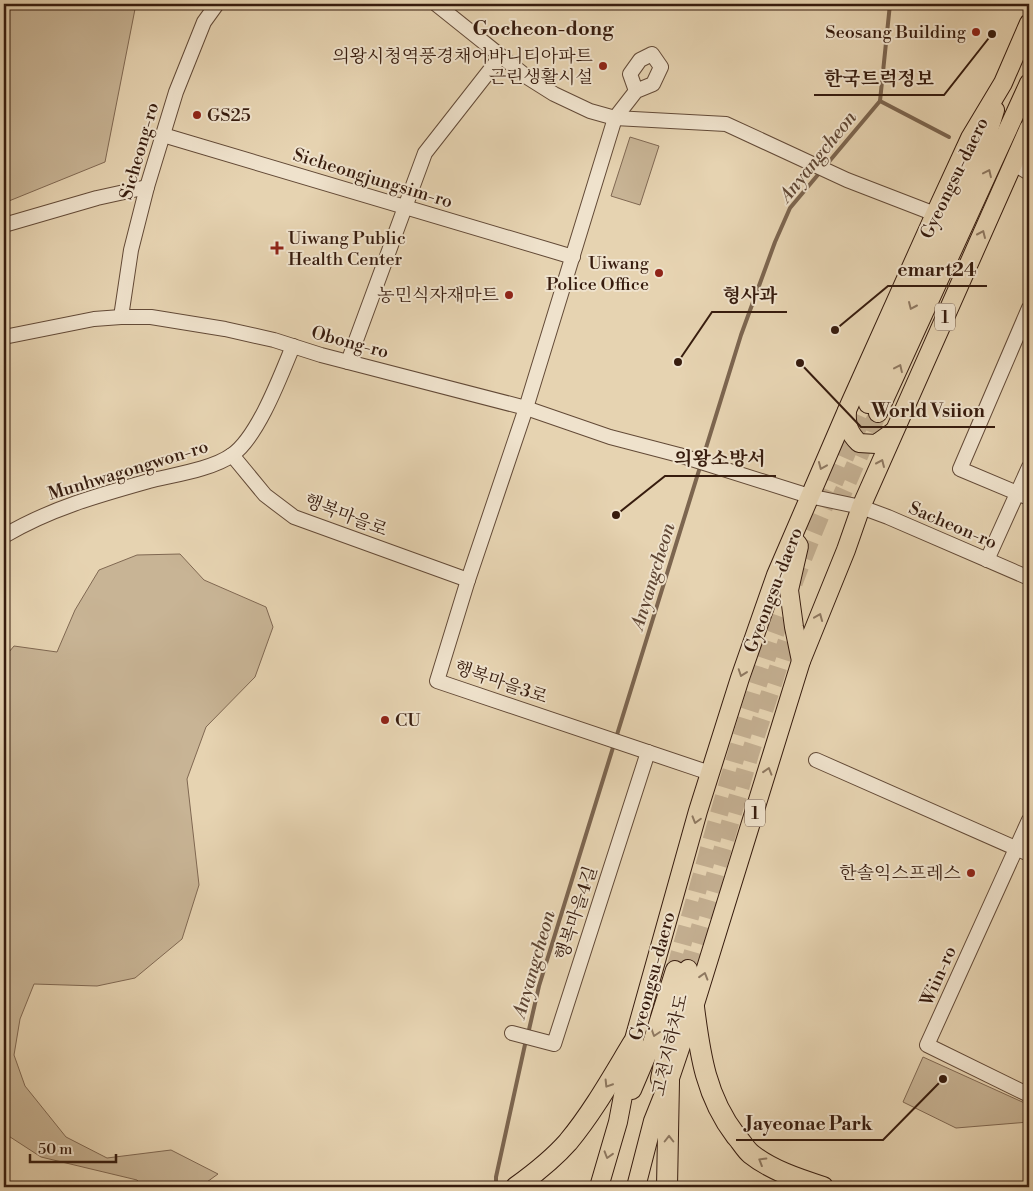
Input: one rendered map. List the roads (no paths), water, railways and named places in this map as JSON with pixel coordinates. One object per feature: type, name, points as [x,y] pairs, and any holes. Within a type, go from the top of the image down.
[{"type":"highway","points":[[694,1007],[700,1050],[710,1092],[729,1126],[750,1153],[786,1175],[823,1187]]},
{"type":"highway","points":[[516,1187],[533,1175],[567,1142],[590,1111],[633,1042]]},
{"type":"highway","points":[[667,1187],[669,1081]]},
{"type":"main road","name":"Gyeongsu-daero","points":[[599,1187],[618,1122],[633,1042],[710,773],[740,678],[776,575],[809,496],[935,214],[970,138],[1003,83],[1029,23]]},
{"type":"main road","name":"1","points":[[1003,83],[982,152],[873,408],[1029,83]]},
{"type":"main road","name":"1","points":[[636,1187],[653,1121],[669,1081],[694,1007],[801,661],[846,550],[861,507],[1029,128]]},
{"type":"main road","points":[[848,408],[846,424],[852,436],[859,443],[876,444],[894,431]]},
{"type":"main road","points":[[786,551],[794,542],[799,546],[789,590],[801,661]]},
{"type":"main road","name":"고천지하차도","points":[[618,1122],[682,970],[653,1121]]},
{"type":"street","name":"Sicheong-ro","points":[[121,317],[131,250],[176,92],[204,22],[217,4]]},
{"type":"street","points":[[436,4],[527,76],[554,94],[590,111],[615,118],[726,124],[847,180],[935,214]]},
{"type":"street","points":[[348,362],[425,154],[502,56]]},
{"type":"street","points":[[615,118],[636,91]]},
{"type":"street","name":"행복마을3로","points":[[615,118],[526,408],[468,580],[437,681],[710,773]]},
{"type":"street","name":"Sicheongjungsim-ro","points":[[163,135],[573,257]]},
{"type":"street","points":[[1014,164],[1029,173]]},
{"type":"street","points":[[4,225],[96,198],[148,187]]},
{"type":"street","points":[[1023,495],[960,469],[1029,308]]},
{"type":"street","name":"Obong-ro","points":[[4,337],[94,319],[121,317],[151,317],[224,329],[274,340],[348,362],[526,408],[610,437],[680,455],[809,496]]},
{"type":"street","name":"Munhwagongwon-ro","points":[[4,536],[64,506],[116,490],[210,466],[232,455],[248,440],[257,424],[293,346]]},
{"type":"street","name":"행복마을로","points":[[232,455],[265,495],[294,517],[468,580]]},
{"type":"street","points":[[987,560],[1023,495],[1029,467]]},
{"type":"street","points":[[809,496],[861,507]]},
{"type":"street","name":"Sacheon-ro","points":[[861,507],[1029,578]]},
{"type":"street","name":"행복마을4길","points":[[512,1033],[554,1044],[648,752]]},
{"type":"street","points":[[816,760],[1029,854]]},
{"type":"street","name":"Wiin-ro","points":[[1029,820],[927,1045],[1029,1094]]},
{"type":"waterway","name":"Anyangcheon","points":[[528,1034],[539,986],[741,335],[775,242],[790,208],[880,101],[890,4]]},
{"type":"waterway","points":[[880,101],[949,137]]},
{"type":"waterway","name":"Anyangcheon","points":[[496,1187],[496,1177],[526,1040]]},
{"type":"tunnel","points":[[675,970],[731,772],[768,654],[815,528],[868,404]]},
{"type":"tunnel","points":[[837,506],[878,413]]},
{"type":"tunnel","points":[[688,969],[750,754],[795,616]]},
{"type":"place","name":"Seosang Building","points":[[976,32]]},
{"type":"place","name":"한국트럭정보","points":[[992,34]]},
{"type":"place","name":"의왕시청역풍경채어바니티아파트 근린생활시설","points":[[603,66]]},
{"type":"place","name":"GS25","points":[[197,115]]},
{"type":"place","name":"Uiwang Public Health Center","points":[[277,248]]},
{"type":"place","name":"Uiwang Police Office","points":[[659,273]]},
{"type":"place","name":"농민식자재마트","points":[[509,295]]},
{"type":"place","name":"emart24","points":[[835,330]]},
{"type":"place","name":"형사과","points":[[678,362]]},
{"type":"place","name":"World Vsiion","points":[[800,363]]},
{"type":"place","name":"의왕소방서","points":[[616,515]]},
{"type":"place","name":"CU","points":[[385,720]]},
{"type":"place","name":"한솔익스프레스","points":[[971,873]]},
{"type":"place","name":"Jayeonae Park","points":[[943,1079]]},
{"type":"district","name":"Gocheon-dong","points":[[543,28]]}]
